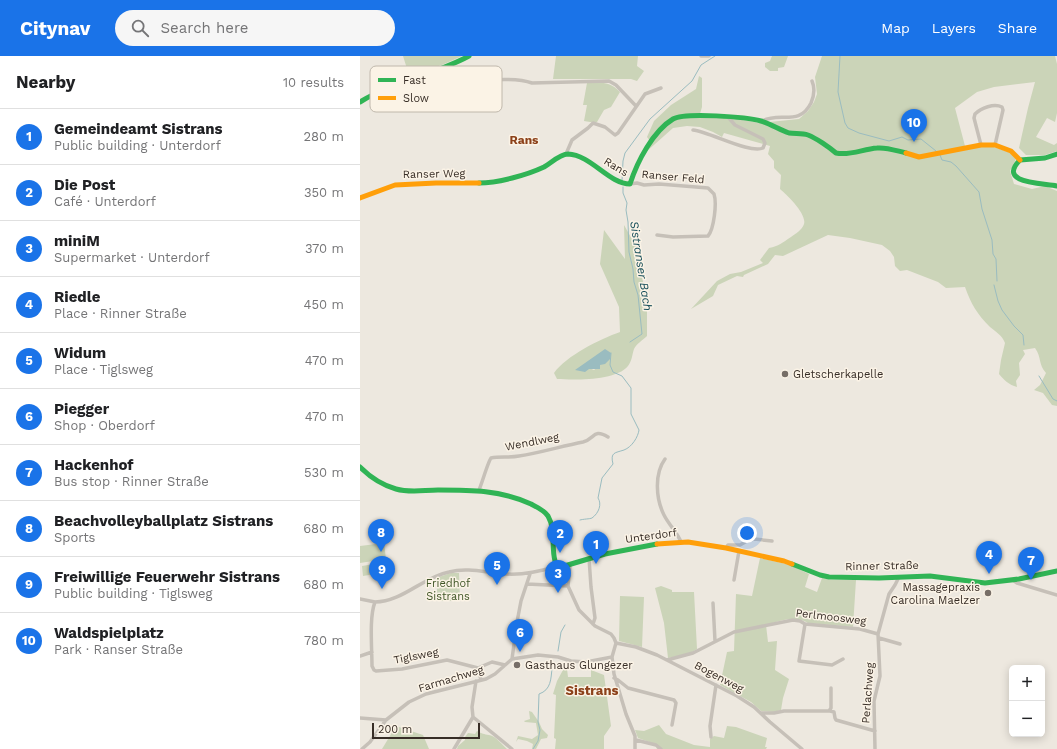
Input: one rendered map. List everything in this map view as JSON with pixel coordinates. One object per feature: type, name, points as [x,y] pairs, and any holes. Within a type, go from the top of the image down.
[{"type":"main road","points":[[447,66],[469,56]]},
{"type":"main road","points":[[360,102],[370,96]]},
{"type":"main road","name":"Rans","points":[[566,154],[574,155],[600,168],[622,184],[630,184],[640,159],[658,132],[674,118],[697,115],[749,118],[762,121],[790,133],[808,135],[836,153],[841,154],[886,148],[919,157],[981,145]]},
{"type":"main road","points":[[981,145],[995,145],[1011,151],[1020,160]]},
{"type":"main road","name":"Ranser Weg","points":[[360,198],[395,185],[436,183],[486,184],[504,180],[543,167],[566,154]]},
{"type":"main road","points":[[1057,154],[1045,158],[1020,160],[1012,170],[1018,179],[1026,182],[1048,183],[1057,186]]},
{"type":"main road","points":[[360,467],[378,482],[396,488],[419,491],[479,490],[510,495],[532,504],[545,513],[549,519],[556,562],[558,566]]},
{"type":"main road","name":"Unterdorf","points":[[558,566],[561,567],[570,565],[589,558],[648,544],[696,542],[739,551]]},
{"type":"main road","name":"Rinner Straße","points":[[739,551],[789,562],[825,576],[879,578],[930,576],[980,582],[1013,580],[1057,571]]},
{"type":"street","points":[[701,56],[710,56]]},
{"type":"street","points":[[502,80],[527,80],[532,82],[609,81],[616,85],[636,106]]},
{"type":"street","points":[[762,121],[770,118],[797,116],[803,113],[807,109],[813,97],[814,88],[812,81]]},
{"type":"street","points":[[566,154],[572,140],[594,122],[616,134],[621,130],[645,94],[661,88]]},
{"type":"street","points":[[981,145],[975,115],[976,112],[997,105],[1002,107],[1003,110],[995,145]]},
{"type":"street","points":[[693,130],[702,131],[747,147],[759,149],[763,148],[765,143],[763,139],[735,125],[728,117]]},
{"type":"street","name":"Ranser Feld","points":[[630,184],[659,184],[708,188],[714,194],[715,200],[712,226],[708,236],[673,237],[657,235]]},
{"type":"street","name":"Wendlweg","points":[[479,490],[486,474],[488,460],[491,458],[519,456],[586,441],[600,433],[608,438]]},
{"type":"street","points":[[665,459],[660,469],[658,498],[664,515],[681,542]]},
{"type":"street","points":[[726,548],[728,545],[740,545],[752,539],[772,541]]},
{"type":"street","points":[[734,580],[739,551]]},
{"type":"street","points":[[589,558],[595,618],[593,624]]},
{"type":"street","points":[[570,565],[568,586],[577,608],[593,624],[611,634],[616,643],[612,657],[614,678],[636,740],[635,749]]},
{"type":"street","points":[[360,599],[380,602],[393,598],[434,577],[449,572],[464,570],[507,574],[530,574],[558,566]]},
{"type":"street","points":[[530,574],[517,622],[512,658],[543,656],[581,662],[612,657]]},
{"type":"street","name":"Perlachweg","points":[[875,749],[874,699],[880,676],[878,636],[889,594],[899,577]]},
{"type":"street","points":[[1013,580],[1016,583],[1057,595]]},
{"type":"street","points":[[527,584],[568,586]]},
{"type":"street","name":"Tiglsweg","points":[[375,602],[372,612],[372,668],[376,671],[402,669],[447,660],[478,668],[492,662],[504,665]]},
{"type":"street","points":[[713,603],[715,641]]},
{"type":"street","name":"Perlmoosweg","points":[[667,660],[693,653],[734,632],[793,620],[806,624],[860,629],[878,636]]},
{"type":"street","points":[[806,624],[798,661],[832,666],[843,659]]},
{"type":"street","points":[[878,636],[900,644]]},
{"type":"street","name":"Bogenweg","points":[[616,643],[636,647],[667,660],[716,685],[749,704],[802,749]]},
{"type":"street","points":[[360,656],[372,652]]},
{"type":"street","name":"Farmachweg","points":[[362,749],[369,743],[386,720],[403,706],[422,696],[481,680],[495,674],[512,658]]},
{"type":"street","points":[[478,668],[481,680]]},
{"type":"street","points":[[614,678],[628,688],[674,700],[676,702],[672,725]]},
{"type":"street","points":[[454,749],[473,716],[472,707],[476,681]]},
{"type":"street","points":[[711,737],[710,726],[716,685]]},
{"type":"street","points":[[830,710],[831,688]]},
{"type":"street","points":[[761,713],[830,710],[834,712],[836,720],[875,731]]},
{"type":"street","points":[[473,716],[512,749]]},
{"type":"street","points":[[360,718],[386,720]]},
{"type":"street","points":[[636,740],[656,745],[661,749]]},
{"type":"green space","points":[[403,56],[462,56],[439,66],[406,66]]},
{"type":"green space","points":[[556,56],[638,56],[637,66],[644,71],[637,81],[631,79],[553,79]]},
{"type":"green space","points":[[772,56],[788,56],[784,67],[778,68],[778,71],[770,71],[765,67],[765,63],[770,61]]},
{"type":"green space","points":[[822,56],[1055,56],[1057,64],[1057,113],[1055,122],[1047,118],[1036,137],[1054,145],[1057,143],[1057,151],[1045,155],[1026,155],[1019,148],[1035,82],[994,87],[977,92],[955,108],[965,146],[988,145],[1011,153],[1016,159],[1010,171],[1014,184],[1032,189],[1045,186],[1057,191],[1057,406],[1052,405],[1043,393],[1034,390],[1040,385],[1046,373],[1042,367],[1039,355],[1035,348],[1023,350],[1025,354],[1019,363],[1020,375],[1016,381],[1017,387],[1009,384],[999,374],[1005,343],[1004,340],[985,322],[978,313],[972,304],[965,287],[946,288],[938,282],[907,270],[900,271],[895,266],[894,257],[890,251],[882,245],[828,235],[783,256],[775,255],[768,264],[744,275],[743,277],[737,276],[718,285],[713,296],[691,309],[717,281],[730,274],[741,272],[763,263],[760,260],[769,248],[780,244],[798,232],[804,224],[804,220],[800,210],[780,189],[781,175],[774,168],[774,161],[768,154],[770,146],[724,133],[722,137],[700,127],[687,126],[673,128],[646,152],[652,144],[647,137],[654,121],[671,105],[696,89],[699,76],[702,78],[702,107],[699,117],[725,117],[760,123],[799,119],[808,111],[817,94],[815,77]]},
{"type":"green space","points":[[587,83],[609,84],[620,92],[611,107],[604,110],[597,122],[584,121],[587,105],[583,105]]},
{"type":"green space","points":[[624,225],[637,248],[647,304],[647,336],[635,347],[628,366],[622,371],[605,377],[574,380],[557,379],[554,373],[575,354],[620,332],[619,307],[600,264],[604,230],[625,259]],"holes":[[[605,350],[600,365],[594,370],[589,368],[597,356]]]},
{"type":"green space","points":[[384,543],[386,559],[360,563],[360,546]]},
{"type":"green space","points":[[760,558],[790,565],[809,574],[805,587],[817,592],[822,578],[831,580],[856,580],[853,627],[808,623],[798,619],[782,620],[766,625],[768,642],[777,641],[775,670],[789,679],[781,710],[774,712],[761,711],[751,702],[720,685],[727,652],[734,651],[736,594],[752,596]]},
{"type":"green space","points":[[374,564],[375,574],[363,576],[362,566]]},
{"type":"green space","name":"Friedhof Sistrans","points":[[451,573],[459,573],[460,601],[438,601],[436,578]]},
{"type":"green space","points":[[661,586],[672,590],[672,592],[694,592],[697,649],[689,654],[668,658],[664,623],[655,588]]},
{"type":"green space","points":[[620,596],[644,597],[642,647],[619,641]]},
{"type":"green space","points":[[567,669],[568,677],[591,677],[591,670],[604,675],[611,726],[604,736],[604,749],[555,749],[556,739],[554,738],[556,695],[553,694],[557,681],[563,670]]},
{"type":"green space","points":[[529,711],[532,712],[542,729],[548,735],[547,738],[541,739],[536,749],[532,749],[533,744],[527,741],[518,739],[516,742],[518,736],[532,739],[538,735],[536,723],[524,721],[530,719]]},
{"type":"green space","points":[[659,725],[666,734],[694,745],[710,747],[710,739],[714,736],[724,738],[727,726],[736,727],[767,738],[765,747],[767,747],[766,749],[657,749],[655,744],[638,738],[635,730],[644,731]]},
{"type":"green space","points":[[396,726],[423,735],[429,749],[382,749]]},
{"type":"green space","points":[[477,731],[494,737],[507,749],[457,749],[458,746],[465,740],[468,733],[475,734]]},
{"type":"water","points":[[605,349],[611,353],[610,359],[605,364],[600,365],[600,369],[589,369],[585,372],[575,370]]},
{"type":"waterway","name":"Sistranser Bach","points":[[622,181],[625,153],[650,119],[692,81],[701,65],[715,56]]},
{"type":"waterway","points":[[840,56],[838,92],[845,123],[848,128],[859,133],[889,141],[902,137],[908,140],[921,139],[936,151]]},
{"type":"waterway","points":[[940,155],[942,160],[951,162],[956,166],[979,192],[982,209],[992,240],[993,254],[996,259],[997,281]]},
{"type":"waterway","name":"Sistranser Bach","points":[[623,187],[623,193],[627,203],[626,210],[629,252],[634,282],[638,295],[642,334],[630,342]]},
{"type":"waterway","points":[[994,285],[1002,310],[1023,335],[1024,345]]},
{"type":"waterway","name":"Sistranser Bach","points":[[580,520],[592,518],[596,514],[600,506],[598,498],[602,478],[613,464],[613,455],[630,447],[636,439],[639,430],[631,414],[631,388],[622,376],[613,372],[610,365],[611,353]]},
{"type":"waterway","points":[[1039,376],[1053,399],[1057,401]]},
{"type":"waterway","name":"Sistranser Bach","points":[[558,651],[561,632],[565,625]]},
{"type":"waterway","name":"Sistranser Bach","points":[[533,749],[538,741],[540,730],[538,722],[539,694],[548,687],[551,680],[552,668]]},
{"type":"traffic: fast","points":[[448,66],[469,56]]},
{"type":"traffic: fast","points":[[360,102],[370,97]]},
{"type":"traffic: fast","points":[[479,183],[503,180],[529,173],[544,167],[562,155],[568,154],[584,159],[607,175],[622,183],[630,184],[641,157],[652,139],[659,131],[673,119],[690,116],[754,119],[789,133],[808,135],[815,138],[836,153],[841,154],[881,148],[906,153]]},
{"type":"traffic: fast","points":[[1057,154],[1045,158],[1020,160],[1014,168],[1014,174],[1018,178],[1025,181],[1057,186]]},
{"type":"traffic: fast","points":[[360,467],[381,483],[401,490],[462,490],[497,493],[520,499],[533,505],[548,516],[553,532],[553,550],[555,561],[557,565],[561,567],[605,554],[657,544]]},
{"type":"traffic: fast","points":[[792,564],[829,577],[879,578],[930,576],[985,583],[1019,579],[1057,571]]},
{"type":"traffic: slow","points":[[906,153],[919,157],[981,145],[995,145],[1011,151],[1020,160]]},
{"type":"traffic: slow","points":[[360,198],[395,185],[479,183]]},
{"type":"traffic: slow","points":[[657,544],[688,542],[726,548],[792,564]]},
{"type":"place","name":"Waldspielplatz","points":[[914,142]]},
{"type":"place","name":"Gletscherkapelle","points":[[785,374]]},
{"type":"place","name":"Beachvolleyballplatz Sistrans","points":[[381,552]]},
{"type":"place","name":"Die Post","points":[[560,553]]},
{"type":"place","name":"Gemeindeamt Sistrans","points":[[596,564]]},
{"type":"place","name":"Riedle","points":[[989,574]]},
{"type":"place","name":"Hackenhof","points":[[1031,580]]},
{"type":"place","name":"Widum","points":[[497,585]]},
{"type":"place","name":"Freiwillige Feuerwehr Sistrans","points":[[382,589]]},
{"type":"place","name":"miniM","points":[[558,593]]},
{"type":"place","name":"Massagepraxis Carolina Maelzer","points":[[988,593]]},
{"type":"place","name":"Piegger","points":[[520,652]]},
{"type":"place","name":"Gasthaus Glungezer","points":[[517,665]]},
{"type":"district","name":"Rans","points":[[524,140]]},
{"type":"district","name":"Sistrans","points":[[592,690]]}]
